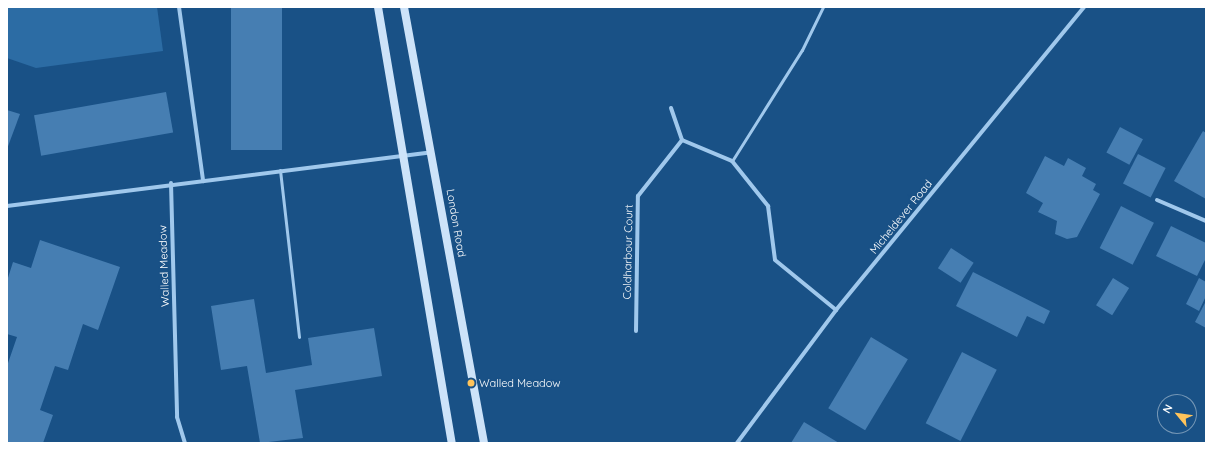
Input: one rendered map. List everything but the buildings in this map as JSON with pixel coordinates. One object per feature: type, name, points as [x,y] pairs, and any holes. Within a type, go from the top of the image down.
[{"type":"street","points":[[179,7],[203,181]]},
{"type":"street","points":[[378,7],[405,154],[452,443]]},
{"type":"street","name":"London Road","points":[[404,7],[432,152],[484,443]]},
{"type":"street","name":"Micheldever Road","points":[[737,443],[836,310],[1084,7]]},
{"type":"street","points":[[671,108],[682,140],[732,161],[768,206],[775,260],[836,310]]},
{"type":"street","name":"Coldharbour Court","points":[[636,331],[638,196],[682,140]]},
{"type":"street","points":[[7,206],[405,154],[432,152]]},
{"type":"street","name":"Walled Meadow","points":[[171,184],[177,418],[186,443]]},
{"type":"street","points":[[1157,200],[1206,221]]},
{"type":"lane","points":[[732,161],[802,50],[823,7]]},
{"type":"lane","points":[[280,170],[299,337]]},
{"type":"shaded area","points":[[7,7],[157,7],[163,51],[36,68],[7,58]]},
{"type":"place","name":"Walled Meadow","points":[[471,383]]}]
